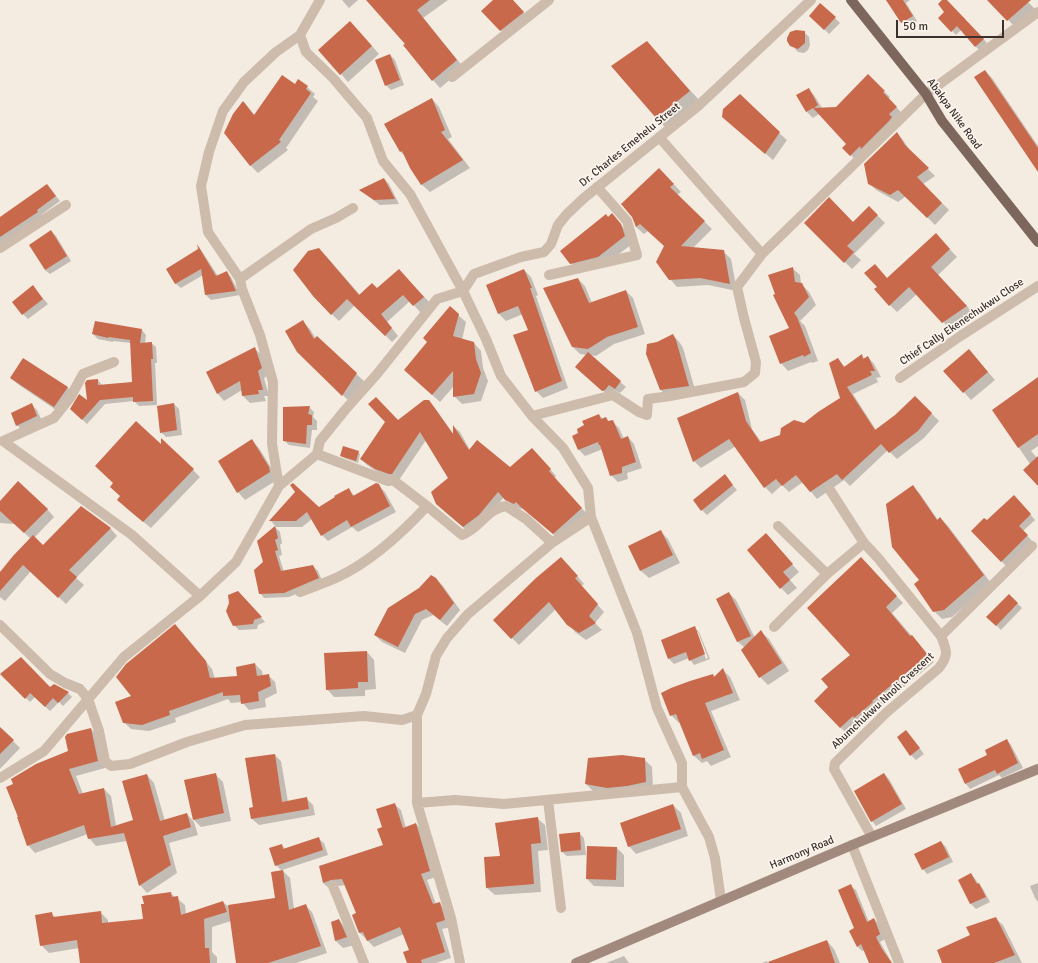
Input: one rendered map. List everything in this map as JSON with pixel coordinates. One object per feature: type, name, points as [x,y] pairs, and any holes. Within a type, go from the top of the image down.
[{"type":"main road","name":"Abakpa Nike Road","points":[[851,0],[926,94],[942,121],[1038,242]]},
{"type":"main road","name":"Harmony Road","points":[[576,963],[721,900],[1038,769]]},
{"type":"street","points":[[279,486],[272,444],[273,382],[260,335],[242,289],[240,278],[208,232],[201,186],[209,152],[223,112],[244,82],[276,52],[300,35],[320,0]]},
{"type":"street","points":[[452,77],[549,0]]},
{"type":"street","name":"Dr. Charles Emehelu Street","points":[[463,291],[474,274],[521,257],[544,252],[551,244],[558,225],[584,198],[698,106],[811,0]]},
{"type":"street","points":[[532,416],[613,395],[639,412],[647,415],[648,398],[670,396],[744,382],[755,373],[756,362],[737,287],[762,254],[926,94],[1038,12]]},
{"type":"street","points":[[300,35],[306,52],[333,78],[367,118],[383,161],[410,194],[463,291],[486,339],[501,376],[532,416],[563,448],[588,488],[591,517],[637,633],[657,708],[682,763],[682,786],[709,837],[715,858],[721,900]]},
{"type":"street","points":[[659,137],[762,254]]},
{"type":"street","points":[[549,275],[637,255],[627,221],[597,187]]},
{"type":"street","points":[[0,248],[66,205]]},
{"type":"street","points":[[240,278],[311,229],[336,218],[353,208]]},
{"type":"street","name":"Chief Cally Ekenechukwu Close","points":[[900,378],[959,337],[1038,286]]},
{"type":"street","points":[[0,778],[44,751],[124,657],[200,596],[236,562],[279,486],[317,454],[320,441],[377,374],[437,299],[463,291]]},
{"type":"street","points":[[114,362],[83,374],[70,398],[54,418],[3,441],[132,535],[200,596]]},
{"type":"street","points":[[317,454],[388,481],[393,480],[462,535],[468,533],[498,507],[506,506],[526,519],[553,542]]},
{"type":"street","name":"Abumchukwu Nnoli Crescent","points":[[830,490],[864,543],[878,558],[941,636],[947,650],[945,660],[939,668],[887,712],[834,763],[834,768],[872,837]]},
{"type":"street","points":[[300,592],[338,577],[369,559],[406,528],[427,506]]},
{"type":"street","points":[[460,963],[451,918],[417,803],[417,715],[426,694],[436,656],[447,638],[468,614],[553,542],[591,517]]},
{"type":"street","points":[[778,526],[827,574]]},
{"type":"street","points":[[774,626],[827,574],[864,543]]},
{"type":"street","points":[[941,636],[1032,546]]},
{"type":"street","points":[[0,626],[50,674],[80,689],[88,699],[99,731],[105,761],[111,766],[130,764],[187,742],[245,725],[364,716],[402,720],[417,715]]},
{"type":"street","points":[[417,803],[455,800],[504,804],[682,786]]},
{"type":"street","points":[[548,800],[561,908]]},
{"type":"street","points":[[852,845],[899,963]]},
{"type":"street","points":[[333,886],[364,963]]},
{"type":"building","points":[[366,0],[430,0],[417,10],[457,60],[432,81],[403,45],[405,44]]},
{"type":"building","points":[[493,0],[513,0],[524,12],[500,31],[481,11]]},
{"type":"building","points":[[886,0],[903,0],[913,16],[901,23]]},
{"type":"building","points":[[942,0],[947,0],[984,39],[975,47],[957,26],[951,32],[938,18],[944,12],[938,4]]},
{"type":"building","points":[[987,0],[1031,0],[1007,21]]},
{"type":"building","points":[[820,3],[836,17],[824,30],[809,16]]},
{"type":"building","points":[[350,21],[372,46],[340,75],[318,50]]},
{"type":"building","points":[[796,30],[805,31],[805,43],[798,49],[790,46],[787,41],[790,32]]},
{"type":"building","points":[[647,41],[690,91],[656,118],[611,66]]},
{"type":"building","points":[[390,54],[400,80],[385,86],[375,60]]},
{"type":"building","points":[[985,70],[1038,148],[1038,172],[974,77]]},
{"type":"building","points":[[868,74],[885,91],[883,92],[897,107],[889,114],[892,117],[889,121],[861,149],[860,146],[850,156],[842,148],[846,144],[813,108],[806,112],[796,95],[809,88],[818,105],[814,108],[836,107]]},
{"type":"building","points":[[282,75],[295,84],[298,79],[308,86],[306,89],[311,93],[279,140],[281,142],[250,166],[224,133],[233,114],[243,101],[254,115]]},
{"type":"building","points":[[740,94],[780,132],[765,154],[722,117],[723,109]]},
{"type":"building","points":[[432,98],[445,130],[441,132],[463,160],[421,185],[410,168],[402,151],[400,152],[384,124]]},
{"type":"building","points":[[897,132],[905,145],[929,168],[917,177],[942,203],[927,218],[898,190],[890,195],[868,184],[864,164]]},
{"type":"building","points":[[659,168],[674,184],[670,187],[705,221],[681,246],[724,250],[730,284],[700,278],[669,280],[656,262],[664,246],[640,224],[636,227],[632,217],[621,204]]},
{"type":"building","points":[[384,178],[395,199],[374,200],[359,190]]},
{"type":"building","points":[[47,184],[56,196],[37,210],[38,212],[0,237],[0,217]]},
{"type":"building","points":[[829,197],[853,222],[869,206],[878,215],[847,246],[854,252],[844,263],[804,223]]},
{"type":"building","points":[[612,213],[621,224],[625,236],[598,257],[570,264],[560,251],[606,214],[608,217]]},
{"type":"building","points":[[51,230],[67,256],[45,270],[29,245]]},
{"type":"building","points":[[936,233],[950,249],[931,267],[967,306],[942,323],[909,287],[889,306],[874,289],[877,287],[864,273],[875,264],[887,278]]},
{"type":"building","points":[[197,244],[216,276],[227,271],[236,291],[205,295],[201,269],[175,284],[166,269],[198,249]]},
{"type":"building","points":[[319,248],[359,295],[372,283],[377,288],[399,269],[424,297],[413,306],[403,295],[381,314],[392,328],[385,336],[347,299],[331,315],[313,296],[293,270],[308,251]]},
{"type":"building","points":[[793,267],[795,282],[802,283],[809,297],[794,313],[811,353],[804,357],[803,355],[780,364],[769,336],[789,328],[773,295],[775,294],[768,275]]},
{"type":"building","points":[[524,269],[532,288],[530,288],[562,381],[535,392],[513,335],[528,330],[518,306],[498,314],[486,285]]},
{"type":"building","points":[[578,278],[589,303],[626,290],[638,327],[607,337],[588,349],[572,347],[543,288]]},
{"type":"building","points":[[33,285],[43,299],[22,315],[12,302]]},
{"type":"building","points":[[450,306],[459,314],[453,336],[474,342],[476,359],[481,373],[474,394],[453,397],[453,371],[432,395],[404,370],[427,342],[423,338]]},
{"type":"building","points":[[303,320],[314,339],[317,336],[357,373],[342,396],[297,352],[285,331]]},
{"type":"building","points":[[95,321],[142,329],[140,343],[152,342],[153,359],[151,359],[153,401],[133,402],[133,397],[100,400],[82,420],[70,409],[79,394],[87,400],[85,383],[87,380],[98,379],[98,385],[132,382],[130,340],[108,338],[92,334]]},
{"type":"building","points":[[673,334],[689,386],[660,390],[646,354],[647,344],[657,342]]},
{"type":"building","points":[[255,347],[262,368],[258,371],[263,390],[258,390],[259,394],[242,396],[240,381],[217,394],[206,372]]},
{"type":"building","points":[[969,349],[988,372],[963,393],[943,371]]},
{"type":"building","points":[[588,352],[621,381],[615,389],[609,385],[602,391],[575,367]]},
{"type":"building","points":[[862,354],[863,359],[868,356],[875,371],[870,371],[872,375],[847,387],[875,430],[895,415],[915,396],[932,413],[918,431],[889,453],[881,444],[842,480],[837,474],[810,492],[796,475],[782,486],[776,479],[764,488],[729,439],[693,462],[677,418],[738,392],[746,421],[760,442],[780,435],[781,428],[794,420],[804,423],[840,398],[829,363],[838,358],[844,367]]},
{"type":"building","points":[[23,358],[68,387],[54,407],[10,378]]},
{"type":"building","points":[[1038,377],[1038,434],[1018,448],[992,410]]},
{"type":"building","points":[[376,397],[398,420],[424,400],[429,400],[453,434],[453,425],[469,450],[477,440],[510,467],[532,448],[551,469],[549,471],[582,508],[553,534],[516,502],[514,504],[505,500],[498,492],[479,515],[463,527],[436,504],[431,492],[448,478],[420,432],[392,474],[375,469],[360,459],[385,422],[368,404]]},
{"type":"building","points":[[32,403],[37,416],[16,426],[11,413]]},
{"type":"building","points":[[174,403],[177,430],[160,433],[157,406]]},
{"type":"building","points":[[310,406],[308,414],[312,415],[312,425],[307,425],[306,444],[283,441],[283,407]]},
{"type":"building","points":[[599,414],[601,419],[606,417],[608,421],[613,420],[621,439],[628,436],[636,462],[622,467],[622,473],[610,476],[598,442],[578,450],[572,436],[578,433],[577,429],[584,425],[582,421]]},
{"type":"building","points":[[136,421],[161,444],[161,438],[194,469],[143,522],[117,500],[120,496],[110,487],[113,483],[95,466]]},
{"type":"building","points":[[252,439],[269,467],[270,472],[237,493],[218,461]]},
{"type":"building","points":[[343,446],[359,451],[356,461],[340,456]]},
{"type":"building","points":[[1038,456],[1038,486],[1023,470]]},
{"type":"building","points":[[725,474],[733,485],[701,511],[693,500]]},
{"type":"building","points":[[18,481],[48,509],[24,533],[0,511],[0,501]]},
{"type":"building","points":[[293,483],[319,507],[335,497],[334,496],[349,488],[353,496],[376,483],[379,484],[390,506],[351,527],[347,520],[321,536],[307,512],[296,521],[269,521],[295,492],[290,485]]},
{"type":"building","points":[[913,485],[937,520],[940,517],[984,575],[944,610],[933,612],[914,584],[919,580],[892,547],[886,504]]},
{"type":"building","points":[[1014,495],[1031,514],[1019,526],[1028,535],[1001,562],[971,531],[984,518],[987,520]]},
{"type":"building","points":[[81,506],[111,528],[69,570],[77,577],[58,598],[23,565],[0,591],[0,572],[33,535],[43,545]]},
{"type":"building","points":[[275,526],[278,538],[275,540],[278,550],[275,551],[281,571],[313,565],[319,578],[284,593],[259,594],[254,570],[263,562],[257,541]]},
{"type":"building","points":[[661,530],[673,555],[640,571],[628,546]]},
{"type":"building","points":[[766,533],[793,564],[783,572],[790,580],[780,589],[747,550]]},
{"type":"building","points":[[561,557],[578,576],[575,578],[598,604],[589,616],[596,623],[579,633],[567,625],[549,602],[511,639],[493,620],[536,578]]},
{"type":"building","points":[[861,557],[897,596],[886,607],[928,655],[872,701],[873,702],[854,718],[853,716],[840,728],[814,701],[828,687],[821,679],[850,655],[807,608]]},
{"type":"building","points":[[431,575],[436,578],[454,603],[440,620],[426,609],[415,614],[398,647],[374,635],[388,608],[419,588]]},
{"type":"building","points":[[238,591],[262,617],[254,620],[253,624],[233,626],[229,618],[226,611],[229,603],[228,595]]},
{"type":"building","points":[[729,592],[751,636],[737,642],[716,599]]},
{"type":"building","points":[[1009,594],[1018,603],[996,626],[986,617]]},
{"type":"building","points":[[175,624],[206,661],[210,678],[237,676],[236,667],[255,663],[257,676],[269,674],[271,686],[258,692],[259,701],[241,704],[240,695],[223,696],[223,692],[169,711],[170,715],[142,725],[123,723],[115,702],[131,696],[116,677],[126,664]]},
{"type":"building","points":[[695,626],[705,654],[689,661],[686,652],[668,659],[661,640]]},
{"type":"building","points":[[761,630],[782,663],[759,678],[741,650]]},
{"type":"building","points":[[367,651],[368,682],[358,682],[358,688],[326,690],[324,653]]},
{"type":"building","points":[[21,657],[50,687],[54,684],[69,692],[58,703],[53,698],[45,707],[30,693],[25,699],[0,674]]},
{"type":"building","points":[[723,668],[733,693],[705,703],[724,750],[702,759],[700,753],[693,756],[676,714],[670,716],[661,693],[690,681],[713,674],[714,677]]},
{"type":"building","points":[[0,727],[14,740],[0,754]]},
{"type":"building","points":[[91,728],[98,761],[69,769],[79,794],[104,788],[111,827],[133,820],[122,781],[147,774],[160,821],[187,813],[191,827],[163,836],[171,865],[139,886],[124,833],[88,839],[84,825],[27,846],[18,817],[6,787],[13,784],[11,779],[36,764],[68,751],[65,737],[67,734]]},
{"type":"building","points":[[906,730],[920,748],[910,756],[897,737]]},
{"type":"building","points":[[1007,739],[1018,763],[997,774],[995,770],[965,784],[958,769],[987,755],[985,750]]},
{"type":"building","points":[[275,754],[282,802],[307,797],[309,809],[251,819],[249,808],[253,807],[245,758]]},
{"type":"building","points":[[622,755],[645,758],[646,782],[607,788],[585,784],[588,758]]},
{"type":"building","points":[[216,773],[224,813],[193,820],[184,780]]},
{"type":"building","points":[[884,773],[902,804],[871,822],[854,791]]},
{"type":"building","points":[[395,803],[403,828],[416,823],[430,871],[421,874],[433,904],[440,902],[445,920],[436,923],[445,952],[421,960],[422,963],[407,963],[403,952],[409,950],[400,927],[367,941],[363,932],[359,933],[352,915],[356,913],[342,879],[331,880],[323,883],[319,866],[383,845],[377,829],[382,827],[376,809]]},
{"type":"building","points":[[673,804],[681,829],[628,847],[620,823]]},
{"type":"building","points":[[538,817],[541,843],[531,844],[534,884],[486,888],[484,857],[500,856],[495,823]]},
{"type":"building","points":[[580,832],[581,850],[561,852],[559,834]]},
{"type":"building","points":[[319,837],[323,850],[275,866],[269,848],[282,844],[283,849]]},
{"type":"building","points":[[941,841],[949,857],[922,870],[914,854]]},
{"type":"building","points":[[587,846],[617,847],[616,880],[586,879]]},
{"type":"building","points":[[283,870],[289,910],[306,904],[321,946],[268,963],[236,963],[228,905],[275,898],[271,872]]},
{"type":"building","points":[[971,873],[977,884],[979,883],[986,897],[970,904],[958,880]]},
{"type":"building","points":[[851,884],[867,922],[874,918],[880,934],[876,937],[892,963],[869,963],[861,944],[857,947],[849,931],[854,928],[838,890]]},
{"type":"building","points":[[171,892],[172,897],[178,896],[181,915],[223,901],[227,912],[204,919],[205,948],[209,948],[210,963],[80,963],[77,940],[40,946],[35,915],[52,912],[53,917],[101,911],[102,923],[143,919],[141,904],[144,904],[142,896]]},
{"type":"building","points":[[996,917],[1015,955],[994,963],[942,963],[937,950],[970,935],[966,927]]},
{"type":"building","points":[[339,919],[347,937],[335,941],[331,922]]},
{"type":"building","points":[[827,940],[835,963],[768,962]]}]
